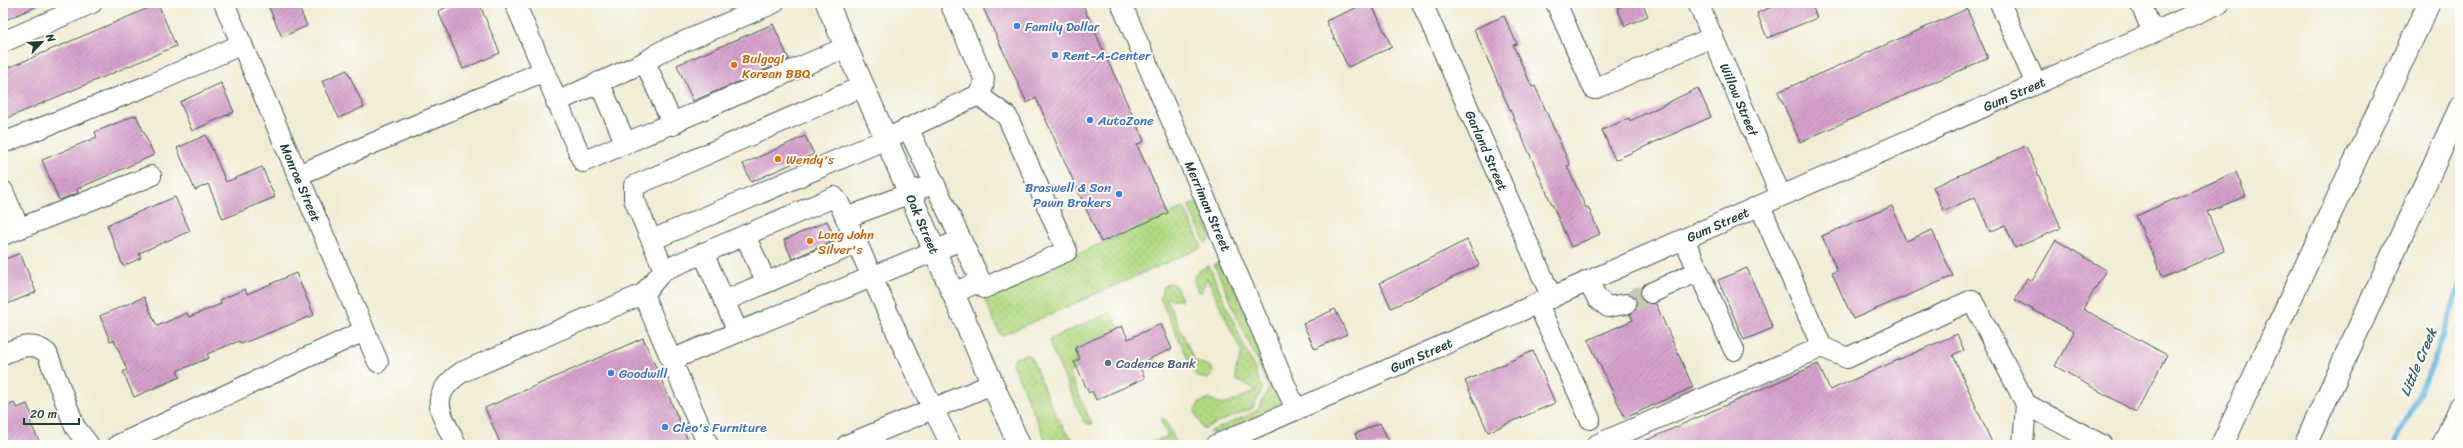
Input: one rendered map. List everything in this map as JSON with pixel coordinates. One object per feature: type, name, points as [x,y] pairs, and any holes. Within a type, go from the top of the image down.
[{"type":"highway","name":"Oak Street","points":[[826,3],[886,138],[1018,445]]},
{"type":"highway","points":[[2222,445],[2429,3]]},
{"type":"highway","points":[[2305,445],[2460,108]]},
{"type":"street","points":[[3,42],[92,3]]},
{"type":"street","name":"Monroe Street","points":[[224,3],[378,362]]},
{"type":"street","points":[[515,3],[556,102],[583,162],[672,125],[846,47]]},
{"type":"street","points":[[556,102],[645,62],[662,51],[774,3]]},
{"type":"street","points":[[652,240],[886,138],[978,95],[983,88],[984,78],[950,3]]},
{"type":"street","name":"Merriman Street","points":[[1121,3],[1296,410]]},
{"type":"street","name":"Garland Street","points":[[1422,3],[1545,301],[1590,419]]},
{"type":"street","points":[[1556,3],[1594,89],[1713,37]]},
{"type":"street","name":"Willow Street","points":[[1698,3],[1781,196]]},
{"type":"street","points":[[2000,3],[2036,84]]},
{"type":"street","points":[[2140,3],[2153,32]]},
{"type":"street","name":"Gum Street","points":[[1216,445],[1244,439],[1296,410],[2220,3]]},
{"type":"street","points":[[3,143],[152,84],[242,44]]},
{"type":"street","points":[[645,62],[672,125]]},
{"type":"street","points":[[298,175],[544,71]]},
{"type":"street","points":[[599,82],[626,144]]},
{"type":"street","points":[[664,270],[634,199],[634,186],[863,86]]},
{"type":"street","points":[[908,128],[984,288],[1067,251],[1007,116],[978,95]]},
{"type":"street","points":[[3,191],[11,231],[151,176]]},
{"type":"street","points":[[846,218],[934,183]]},
{"type":"street","points":[[456,445],[438,405],[440,393],[448,382],[462,372],[642,294],[664,270],[834,197],[839,203],[933,409],[952,445]]},
{"type":"street","points":[[1760,206],[1822,347],[1847,358],[1972,300],[2026,404],[2023,445]]},
{"type":"street","points":[[745,235],[761,271]]},
{"type":"street","points":[[1684,239],[1734,350]]},
{"type":"street","points":[[671,360],[872,275],[961,240]]},
{"type":"street","points":[[724,301],[858,243]]},
{"type":"street","points":[[703,253],[738,332]]},
{"type":"street","points":[[1651,293],[1698,272]]},
{"type":"street","points":[[953,293],[981,281]]},
{"type":"street","points":[[1587,281],[1598,299],[1608,307],[1626,304]]},
{"type":"street","points":[[642,294],[708,445]]},
{"type":"street","points":[[118,445],[364,331]]},
{"type":"street","points":[[3,354],[25,345],[40,348],[47,353],[74,427],[89,445]]},
{"type":"street","points":[[1596,445],[1822,347]]},
{"type":"street","points":[[847,445],[992,384]]},
{"type":"street","points":[[2026,404],[2102,445]]},
{"type":"street","points":[[2442,445],[2460,406]]},
{"type":"green space","points":[[1199,202],[1211,237],[1206,244],[1188,206]]},
{"type":"green space","points":[[1184,207],[1202,247],[1001,336],[983,296]]},
{"type":"green space","points":[[1219,263],[1224,265],[1282,397],[1280,404],[1271,411],[1217,434],[1209,432],[1257,411],[1269,388],[1214,264]]},
{"type":"green space","points":[[1209,266],[1263,388],[1253,408],[1203,429],[1195,412],[1199,403],[1209,399],[1225,405],[1257,390],[1236,380],[1235,372],[1242,353],[1207,278],[1201,292],[1198,292],[1193,279],[1198,271]]},
{"type":"green space","points":[[1170,283],[1175,285],[1182,299],[1181,301],[1166,298],[1195,361],[1211,367],[1214,373],[1208,379],[1198,377],[1194,372],[1160,298],[1164,286]]},
{"type":"green space","points":[[1111,312],[1119,328],[1075,348],[1080,359],[1074,362],[1077,369],[1069,372],[1092,425],[1084,422],[1050,345],[1050,339]]},
{"type":"green space","points":[[1026,354],[1031,357],[1058,420],[1074,440],[1083,445],[1048,445],[1012,363],[1015,358]]},
{"type":"green space","points":[[1162,418],[1165,420],[1176,442],[1168,445],[1145,445],[1168,436],[1161,421]]},
{"type":"building","points":[[3,3],[44,3],[3,21]]},
{"type":"building","points":[[267,3],[297,3],[307,26],[282,37]]},
{"type":"building","points":[[456,3],[479,3],[500,53],[463,69],[438,11]]},
{"type":"building","points":[[981,3],[1082,3],[1144,141],[1137,145],[1168,213],[1101,242],[1036,98],[1027,103]]},
{"type":"building","points":[[1367,3],[1371,3],[1392,47],[1348,67],[1326,21]]},
{"type":"building","points":[[1629,3],[1642,3],[1648,16],[1625,26],[1617,8]]},
{"type":"building","points":[[1781,3],[1811,3],[1817,18],[1767,38],[1757,13]]},
{"type":"building","points":[[158,4],[176,46],[3,120],[3,70]]},
{"type":"building","points":[[1967,9],[1988,58],[1800,142],[1778,92]]},
{"type":"building","points":[[1504,16],[1517,44],[1513,45],[1532,87],[1535,86],[1570,165],[1567,166],[1586,208],[1588,207],[1600,234],[1571,247],[1474,29]]},
{"type":"building","name":"Bulgogi Korean BBQ","points":[[773,24],[789,60],[693,101],[677,65]]},
{"type":"building","points":[[347,70],[364,107],[339,118],[322,81]]},
{"type":"building","points":[[221,83],[234,112],[192,131],[180,102]]},
{"type":"building","points":[[1698,88],[1711,117],[1615,160],[1602,130],[1629,118],[1630,121]]},
{"type":"building","points":[[136,115],[154,155],[77,189],[78,193],[59,200],[42,160],[97,137],[95,132]]},
{"type":"building","points":[[206,135],[226,182],[262,167],[275,197],[223,219],[208,184],[195,190],[177,148]]},
{"type":"building","name":"Wendy's","points":[[805,136],[814,154],[751,182],[743,164]]},
{"type":"building","points":[[2026,146],[2061,228],[2015,248],[2005,225],[1990,232],[1975,197],[1944,211],[1933,187]]},
{"type":"building","points":[[2236,172],[2246,196],[2207,212],[2224,251],[2163,278],[2136,216]]},
{"type":"building","points":[[175,197],[190,231],[139,253],[141,258],[123,266],[107,225]]},
{"type":"building","points":[[1892,206],[1906,241],[1932,230],[1953,276],[1853,319],[1832,273],[1837,271],[1822,236]]},
{"type":"building","name":"Long John Silver's","points":[[827,221],[835,240],[792,259],[784,240]]},
{"type":"building","points":[[1467,240],[1479,265],[1391,308],[1380,283]]},
{"type":"building","points":[[2056,240],[2106,270],[2083,309],[2167,355],[2136,412],[2055,366],[2074,332],[2015,300],[2027,278],[2032,281]]},
{"type":"building","points":[[20,253],[36,292],[3,306],[3,260]]},
{"type":"building","points":[[1747,268],[1773,328],[1744,340],[1718,280]]},
{"type":"building","points":[[296,273],[314,315],[241,344],[239,341],[207,354],[209,358],[177,371],[180,377],[134,397],[123,372],[127,370],[114,340],[110,341],[100,316],[144,297],[157,326],[187,313],[189,317],[221,304],[220,300],[245,289],[247,294]]},
{"type":"building","points":[[1640,292],[1644,302],[1656,304],[1693,387],[1625,418],[1588,340],[1633,320],[1630,314],[1637,308],[1637,302],[1632,295]]},
{"type":"building","points":[[1335,309],[1347,334],[1315,349],[1303,324]]},
{"type":"building","name":"Cadence Bank","points":[[1161,324],[1172,349],[1138,364],[1145,378],[1096,400],[1092,391],[1089,393],[1074,362],[1080,359],[1075,348],[1122,326],[1128,339]]},
{"type":"building","points":[[1957,334],[1964,350],[1953,355],[1993,445],[1636,445],[1818,364],[1830,390]]},
{"type":"building","name":"Goodwill","points":[[643,338],[690,445],[501,445],[485,408]]},
{"type":"building","points":[[1533,351],[1555,403],[1488,432],[1465,381]]},
{"type":"building","points":[[14,403],[17,408],[27,404],[34,420],[30,422],[41,445],[3,445],[3,408]]},
{"type":"building","points":[[1380,423],[1391,445],[1360,445],[1355,434]]},
{"type":"waterway","name":"Little Creek","points":[[2394,445],[2433,364],[2460,286]]},
{"type":"tunnel","points":[[1626,304],[1651,293]]},
{"type":"place","name":"Family Dollar","points":[[1017,26]]},
{"type":"place","name":"Rent-A-Center","points":[[1055,55]]},
{"type":"place","name":"Bulgogi Korean BBQ","points":[[734,65]]},
{"type":"place","name":"AutoZone","points":[[1090,120]]},
{"type":"place","name":"Wendy's","points":[[778,159]]},
{"type":"place","name":"Braswell & Son Pawn Brokers","points":[[1119,194]]},
{"type":"place","name":"Long John Silver's","points":[[810,241]]},
{"type":"place","name":"Cadence Bank","points":[[1108,363]]},
{"type":"place","name":"Goodwill","points":[[611,373]]},
{"type":"place","name":"Cleo's Furniture","points":[[665,427]]}]
